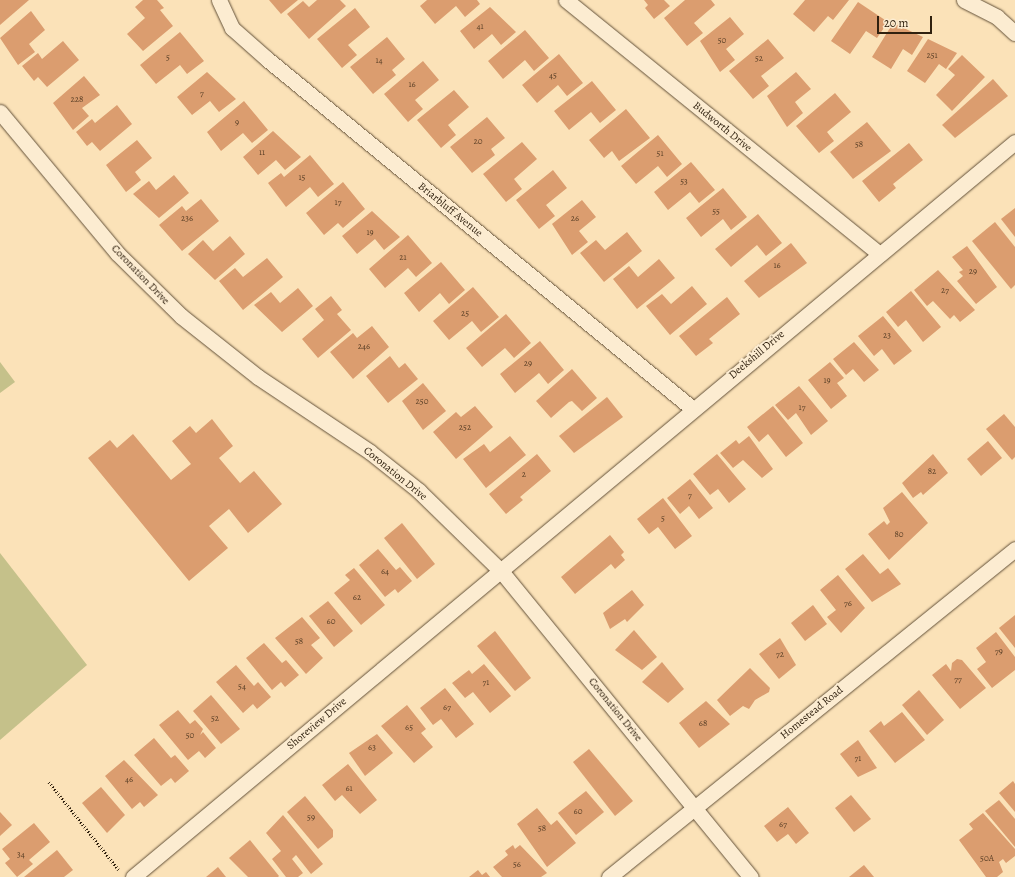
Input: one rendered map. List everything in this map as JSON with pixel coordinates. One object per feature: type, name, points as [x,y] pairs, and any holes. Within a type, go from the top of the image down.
[{"type":"street","name":"Briarbluff Avenue","points":[[219,0],[232,28],[267,59],[693,409]]},
{"type":"street","name":"Budworth Drive","points":[[566,0],[878,253]]},
{"type":"street","points":[[964,0],[997,17],[1015,33]]},
{"type":"street","name":"Coronation Drive","points":[[0,112],[117,253],[181,316],[258,377],[370,452],[419,491],[501,571],[751,877]]},
{"type":"street","name":"Deekshill Drive","points":[[501,571],[878,253],[1015,142]]},
{"type":"street","name":"Homestead Road","points":[[609,877],[1015,549]]},
{"type":"street","name":"Shoreview Drive","points":[[133,877],[501,571]]},
{"type":"path","points":[[49,782],[124,877]]},
{"type":"shaded area","points":[[0,362],[15,382],[0,393]]},
{"type":"shaded area","points":[[0,553],[87,665],[0,740]]},
{"type":"building","points":[[0,0],[29,0],[0,25]]},
{"type":"building","points":[[143,0],[157,0],[164,8],[160,10],[173,26],[143,51],[127,34],[145,18],[135,7]]},
{"type":"building","points":[[269,0],[298,0],[281,14]]},
{"type":"building","points":[[317,0],[340,0],[346,6],[309,39],[287,14],[303,1],[309,7]]},
{"type":"building","points":[[427,0],[477,0],[480,4],[465,17],[456,6],[435,24],[420,6]]},
{"type":"building","points":[[644,0],[664,0],[670,6],[654,19],[645,8],[648,5]]},
{"type":"building","points":[[685,0],[711,0],[715,5],[694,23],[703,33],[687,46],[664,18]]},
{"type":"building","points":[[805,0],[849,0],[833,20],[828,16],[814,32],[793,14]]},
{"type":"building","points":[[858,2],[888,22],[877,38],[866,31],[850,54],[831,41]]},
{"type":"building","points":[[490,7],[516,32],[501,45],[492,34],[474,49],[460,31]]},
{"type":"building","points":[[355,8],[370,27],[348,45],[357,55],[342,68],[317,39]]},
{"type":"building","points":[[31,11],[45,30],[29,44],[35,52],[18,65],[0,38]]},
{"type":"building","points":[[730,17],[744,34],[726,49],[735,60],[720,72],[700,41]]},
{"type":"building","points":[[893,23],[923,37],[912,55],[903,49],[891,69],[872,57]]},
{"type":"building","points":[[525,30],[549,58],[534,71],[525,60],[503,79],[488,61]]},
{"type":"building","points":[[180,32],[204,61],[187,74],[180,65],[156,84],[140,65]]},
{"type":"building","points":[[387,37],[405,59],[392,70],[396,75],[373,94],[350,67]]},
{"type":"building","points":[[768,39],[784,58],[761,76],[769,86],[753,99],[729,71]]},
{"type":"building","points":[[928,39],[957,53],[946,69],[939,64],[925,83],[907,71]]},
{"type":"building","points":[[63,41],[79,60],[47,87],[38,77],[34,81],[22,66],[38,53],[42,59]]},
{"type":"building","points":[[559,54],[583,83],[567,96],[558,85],[537,103],[522,85]]},
{"type":"building","points":[[962,55],[985,77],[952,111],[936,95],[955,75],[948,69]]},
{"type":"building","points":[[423,61],[439,80],[415,100],[423,109],[408,122],[384,94]]},
{"type":"building","points":[[207,72],[236,99],[219,112],[210,101],[192,115],[177,97]]},
{"type":"building","points":[[796,72],[811,89],[795,102],[803,113],[787,127],[767,96]]},
{"type":"building","points":[[84,76],[100,95],[82,108],[89,116],[73,130],[53,103]]},
{"type":"building","points":[[993,79],[1008,96],[955,138],[942,125]]},
{"type":"building","points":[[592,81],[616,110],[600,123],[591,112],[569,130],[554,111]]},
{"type":"building","points":[[454,90],[469,107],[448,125],[456,135],[441,148],[417,120]]},
{"type":"building","points":[[835,93],[851,112],[827,132],[834,141],[819,153],[796,126]]},
{"type":"building","points":[[244,101],[268,130],[252,143],[243,133],[221,151],[207,132]]},
{"type":"building","points":[[117,105],[132,124],[100,151],[92,142],[87,146],[76,132],[92,119],[95,123]]},
{"type":"building","points":[[626,109],[650,138],[619,161],[612,151],[604,158],[589,140]]},
{"type":"building","points":[[487,117],[505,138],[491,149],[495,155],[472,173],[450,147]]},
{"type":"building","points":[[867,122],[891,151],[853,179],[830,152]]},
{"type":"building","points":[[273,131],[301,157],[285,170],[276,160],[258,175],[243,157]]},
{"type":"building","points":[[658,135],[682,164],[667,177],[658,166],[636,184],[621,166]]},
{"type":"building","points":[[137,140],[152,158],[135,172],[141,180],[126,192],[106,165]]},
{"type":"building","points":[[522,142],[537,159],[514,179],[522,189],[506,202],[483,174]]},
{"type":"building","points":[[909,143],[923,160],[893,184],[896,188],[879,202],[862,181]]},
{"type":"building","points":[[310,155],[334,184],[318,197],[310,187],[286,207],[268,183],[281,173],[284,177]]},
{"type":"building","points":[[691,162],[715,190],[699,203],[690,192],[668,210],[654,192]]},
{"type":"building","points":[[553,170],[567,188],[546,205],[555,216],[539,229],[516,200]]},
{"type":"building","points":[[174,175],[189,193],[159,218],[133,194],[149,181],[156,190]]},
{"type":"building","points":[[343,182],[365,209],[343,228],[338,223],[324,235],[306,213]]},
{"type":"building","points":[[723,188],[747,217],[731,230],[723,219],[701,237],[686,218]]},
{"type":"building","points":[[201,199],[219,221],[182,251],[159,225],[182,206],[186,211]]},
{"type":"building","points":[[582,200],[596,217],[579,231],[588,242],[572,255],[552,224]]},
{"type":"building","points":[[1015,208],[1015,237],[1001,219]]},
{"type":"building","points":[[372,211],[400,237],[384,250],[375,239],[357,254],[342,236]]},
{"type":"building","points":[[758,214],[782,243],[766,256],[757,245],[731,267],[715,249]]},
{"type":"building","points":[[995,222],[1015,247],[1015,285],[1011,289],[972,241]]},
{"type":"building","points":[[627,232],[642,251],[604,282],[580,253],[596,240],[605,250]]},
{"type":"building","points":[[408,235],[432,263],[416,277],[408,268],[385,288],[369,269]]},
{"type":"building","points":[[230,236],[245,254],[215,280],[188,254],[203,240],[213,251]]},
{"type":"building","points":[[791,243],[807,263],[759,298],[744,281]]},
{"type":"building","points":[[967,246],[997,287],[976,304],[957,281],[963,276],[959,272],[963,270],[952,257]]},
{"type":"building","points":[[267,258],[283,277],[243,310],[219,281],[235,268],[243,277]]},
{"type":"building","points":[[659,259],[675,278],[637,309],[613,279],[629,266],[638,277]]},
{"type":"building","points":[[441,262],[465,290],[449,304],[440,293],[419,312],[404,293]]},
{"type":"building","points":[[938,270],[975,310],[960,322],[954,315],[950,319],[933,301],[927,306],[914,290]]},
{"type":"building","points":[[692,286],[707,304],[670,335],[646,306],[662,294],[671,304]]},
{"type":"building","points":[[473,287],[499,317],[481,332],[472,321],[449,340],[433,321]]},
{"type":"building","points":[[298,288],[313,306],[282,332],[254,305],[271,292],[280,303]]},
{"type":"building","points":[[911,291],[941,327],[923,342],[906,320],[898,327],[886,312]]},
{"type":"building","points":[[331,296],[342,310],[337,314],[351,330],[318,358],[302,339],[324,320],[315,309]]},
{"type":"building","points":[[727,297],[740,314],[709,339],[713,343],[696,356],[679,336]]},
{"type":"building","points":[[506,314],[531,343],[514,358],[505,348],[482,367],[466,348]]},
{"type":"building","points":[[883,316],[912,351],[894,365],[882,349],[874,356],[858,336]]},
{"type":"building","points":[[372,326],[389,347],[353,379],[330,352],[353,333],[357,338]]},
{"type":"building","points":[[540,341],[564,370],[548,384],[539,373],[515,393],[500,374]]},
{"type":"building","points":[[854,342],[879,370],[864,382],[853,369],[846,375],[833,359]]},
{"type":"building","points":[[390,356],[399,368],[405,363],[418,379],[388,403],[366,376]]},
{"type":"building","points":[[830,362],[844,378],[837,383],[847,396],[831,409],[808,380]]},
{"type":"building","points":[[572,369],[597,398],[582,411],[572,401],[569,402],[551,418],[536,401]]},
{"type":"building","points":[[423,383],[446,411],[423,430],[402,401]]},
{"type":"building","points":[[799,386],[828,421],[811,435],[796,413],[788,420],[775,405]]},
{"type":"building","points":[[607,397],[623,417],[574,453],[559,436]]},
{"type":"building","points":[[475,406],[493,427],[456,459],[433,432],[456,412],[461,417]]},
{"type":"building","points":[[773,406],[803,443],[786,457],[768,434],[759,442],[747,427]]},
{"type":"building","points":[[1004,414],[1015,427],[1015,457],[1012,460],[986,429]]},
{"type":"building","points":[[212,419],[233,446],[219,458],[240,483],[254,471],[282,504],[248,533],[229,509],[209,526],[228,548],[189,581],[88,458],[110,440],[117,448],[133,434],[171,480],[191,464],[172,441],[190,426],[196,433]]},
{"type":"building","points":[[510,436],[526,455],[486,488],[463,459],[484,444],[490,452]]},
{"type":"building","points":[[749,436],[773,469],[762,478],[743,460],[733,468],[720,453],[736,440],[739,444]]},
{"type":"building","points":[[988,441],[1002,458],[981,476],[967,459]]},
{"type":"building","points":[[537,454],[551,471],[520,497],[523,500],[506,514],[489,494]]},
{"type":"building","points":[[717,454],[746,489],[729,503],[718,489],[710,495],[693,474]]},
{"type":"building","points":[[933,454],[948,473],[923,495],[921,492],[913,498],[902,483]]},
{"type":"building","points":[[690,479],[713,508],[699,519],[689,506],[680,514],[667,498]]},
{"type":"building","points":[[902,492],[928,523],[889,560],[868,534],[884,521],[887,525],[890,522],[883,508]]},
{"type":"building","points":[[663,498],[692,536],[675,549],[658,527],[649,534],[637,519]]},
{"type":"building","points":[[402,523],[435,564],[417,579],[384,538]]},
{"type":"building","points":[[610,535],[624,552],[621,555],[625,560],[615,569],[611,564],[575,594],[561,577]]},
{"type":"building","points":[[378,549],[396,570],[400,567],[412,581],[398,593],[395,589],[385,597],[359,565]]},
{"type":"building","points":[[863,554],[880,574],[888,568],[901,584],[872,602],[845,569]]},
{"type":"building","points":[[354,568],[385,605],[361,625],[334,593],[350,580],[345,575]]},
{"type":"building","points":[[838,575],[865,608],[841,633],[827,617],[836,610],[820,590]]},
{"type":"building","points":[[632,590],[644,605],[627,622],[625,619],[610,629],[603,613]]},
{"type":"building","points":[[328,601],[353,631],[334,647],[309,616]]},
{"type":"building","points":[[813,605],[827,624],[805,641],[791,623]]},
{"type":"building","points":[[1015,615],[1015,648],[999,628]]},
{"type":"building","points":[[302,617],[320,638],[311,645],[323,658],[306,674],[275,638]]},
{"type":"building","points":[[634,630],[657,657],[642,670],[615,650]]},
{"type":"building","points":[[495,631],[531,678],[515,691],[477,646]]},
{"type":"building","points":[[996,632],[1015,657],[1015,670],[992,688],[977,669],[986,662],[976,648]]},
{"type":"building","points":[[780,638],[796,665],[779,679],[759,654]]},
{"type":"building","points":[[264,643],[282,663],[286,660],[299,675],[285,687],[281,682],[272,690],[246,658]]},
{"type":"building","points":[[957,659],[962,660],[986,688],[960,709],[932,675],[946,664],[951,671],[952,663]]},
{"type":"building","points":[[662,662],[684,689],[668,703],[642,682]]},
{"type":"building","points":[[484,664],[511,696],[490,713],[473,692],[465,698],[452,683],[469,670],[472,674]]},
{"type":"building","points":[[236,665],[254,686],[258,682],[271,697],[257,709],[253,704],[243,713],[216,682]]},
{"type":"building","points":[[750,668],[770,688],[769,692],[755,700],[749,709],[743,706],[730,716],[717,700]]},
{"type":"building","points":[[445,688],[474,724],[456,738],[441,719],[433,725],[420,708]]},
{"type":"building","points":[[919,690],[944,720],[927,735],[902,705]]},
{"type":"building","points":[[211,695],[240,729],[221,744],[193,711]]},
{"type":"building","points":[[706,701],[730,724],[699,748],[679,723]]},
{"type":"building","points":[[407,705],[426,729],[421,733],[433,747],[414,763],[381,726]]},
{"type":"building","points":[[178,710],[190,724],[195,720],[203,729],[200,735],[203,732],[216,748],[205,758],[199,751],[188,760],[159,725]]},
{"type":"building","points":[[902,712],[925,740],[895,763],[869,731],[881,721],[884,726]]},
{"type":"building","points":[[377,734],[393,753],[365,776],[349,753]]},
{"type":"building","points":[[154,738],[171,758],[175,755],[189,771],[175,783],[171,778],[161,786],[134,755]]},
{"type":"building","points":[[858,740],[877,768],[858,777],[840,754]]},
{"type":"building","points":[[589,749],[633,801],[615,816],[573,762]]},
{"type":"building","points":[[124,760],[158,795],[144,807],[140,802],[132,809],[105,776]]},
{"type":"building","points":[[348,764],[377,800],[360,814],[342,795],[335,801],[322,785]]},
{"type":"building","points":[[1013,781],[1015,784],[1015,812],[999,793]]},
{"type":"building","points":[[101,787],[125,815],[107,833],[82,803]]},
{"type":"building","points":[[586,791],[604,812],[576,835],[558,813]]},
{"type":"building","points":[[851,795],[871,819],[854,832],[835,808]]},
{"type":"building","points":[[305,796],[333,830],[333,837],[318,849],[287,812]]},
{"type":"building","points":[[999,800],[1015,819],[1015,847],[985,811]]},
{"type":"building","points":[[788,807],[809,833],[796,844],[788,834],[777,842],[764,826]]},
{"type":"building","points":[[537,808],[551,825],[557,820],[576,843],[547,867],[517,824]]},
{"type":"building","points":[[0,812],[12,825],[0,836]]},
{"type":"building","points":[[983,813],[1015,849],[1015,856],[1006,863],[1003,859],[999,862],[1003,872],[997,877],[986,877],[959,840],[973,829],[969,824]]},
{"type":"building","points":[[283,815],[323,864],[311,874],[296,855],[292,859],[303,873],[298,877],[286,877],[272,859],[281,851],[266,833]]},
{"type":"building","points":[[34,823],[50,842],[29,860],[33,864],[17,877],[5,863],[10,859],[2,849]]},
{"type":"building","points":[[250,840],[279,876],[278,877],[248,877],[229,858]]},
{"type":"building","points":[[513,845],[515,849],[520,845],[547,873],[541,877],[502,877],[493,867],[508,855],[505,851]]},
{"type":"building","points":[[57,850],[73,870],[64,877],[24,877]]},
{"type":"building","points":[[864,865],[874,877],[849,877]]},
{"type":"building","points":[[218,867],[226,877],[206,877]]},
{"type":"building","points":[[478,870],[482,875],[486,872],[490,877],[469,877]]}]
